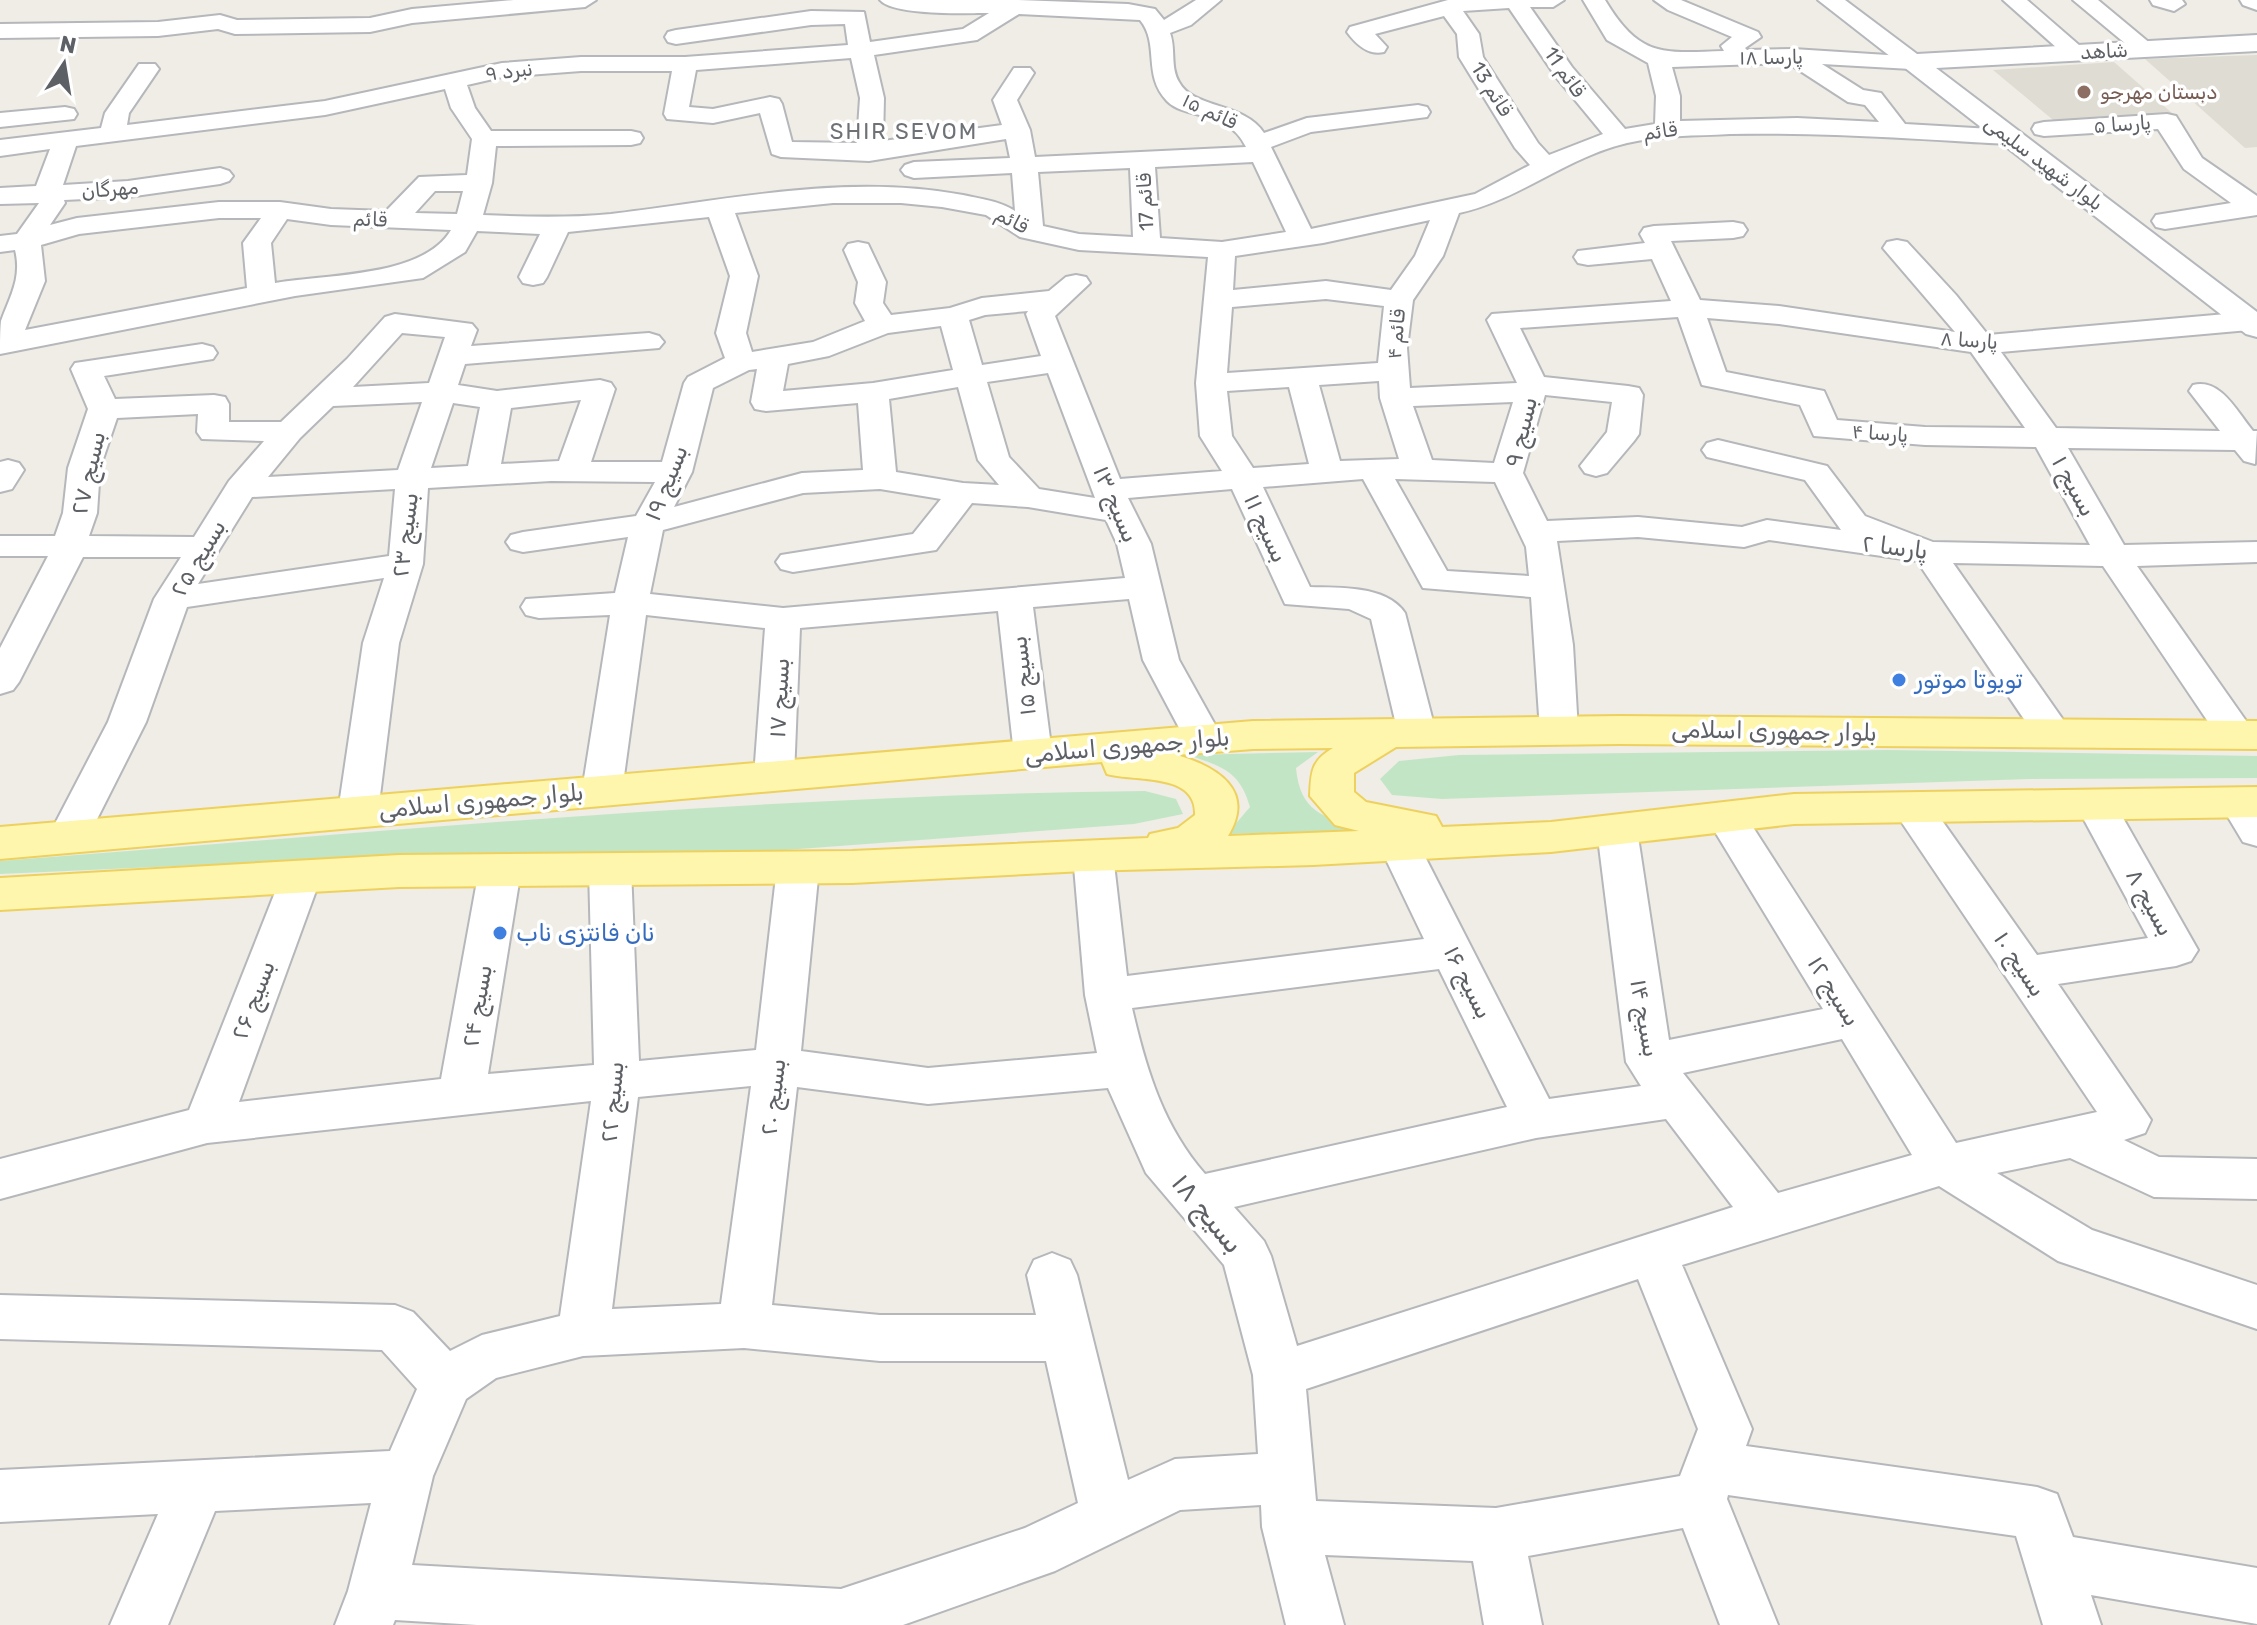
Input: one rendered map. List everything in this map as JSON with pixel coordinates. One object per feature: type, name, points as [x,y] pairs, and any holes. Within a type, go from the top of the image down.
[{"type":"main road","name":"بلوار شهید سلیمی","points":[[1830,0],[2253,324]]},
{"type":"main road","name":"بلوار شهید سلیمی","points":[[1916,33],[1981,81]]},
{"type":"main road","name":"شاهد","points":[[1911,62],[2257,43]]},
{"type":"main road","name":"بلوار شهید سلیمی","points":[[2019,110],[2079,156]]},
{"type":"main road","name":"بلوار شهید سلیمی","points":[[2140,202],[2199,248]]},
{"type":"main road","name":"بلوار جمهوری اسلامی","points":[[0,843],[1204,739],[1559,731],[2247,735]]},
{"type":"main road","points":[[1402,733],[1333,767],[1332,796],[1351,814],[1396,825],[1551,837]]},
{"type":"main road","points":[[1033,754],[1183,771],[1201,780],[1215,793],[1219,807],[1216,822],[1189,842],[1088,855]]},
{"type":"main road","points":[[0,894],[399,871],[798,868],[1399,845],[1551,837],[1794,809],[2096,805],[2251,812]]},
{"type":"street","points":[[0,31],[158,29],[220,22],[235,27],[370,25],[448,7],[500,10],[585,0]]},
{"type":"street","points":[[891,0],[938,6],[1010,3],[1147,14],[1158,30],[1183,20],[1210,0]]},
{"type":"street","points":[[1376,47],[1358,32],[1473,1],[1553,0]]},
{"type":"street","name":"پارسا ۱۸","points":[[1594,0],[1615,35],[1659,60],[1793,56],[1911,62]]},
{"type":"street","points":[[1665,0],[1685,12],[1736,29],[1750,37],[1732,46],[1740,57]]},
{"type":"street","points":[[2014,0],[2075,52]]},
{"type":"street","points":[[2084,0],[2146,49]]},
{"type":"street","points":[[2251,0],[2257,3]]},
{"type":"street","name":"قائم 11","points":[[1516,2],[1559,60],[1571,83],[1619,137]]},
{"type":"street","name":"نبرد ۹","points":[[0,148],[65,142],[114,124],[325,108],[582,53],[657,65],[685,64],[858,50],[969,35],[1010,3]]},
{"type":"street","name":"قائم 13","points":[[1448,7],[1468,34],[1471,57],[1528,148],[1546,166]]},
{"type":"street","points":[[657,65],[680,32],[811,18],[851,8],[858,50],[870,88],[872,117],[869,153]]},
{"type":"street","points":[[500,10],[511,39],[502,70]]},
{"type":"street","name":"قائم ۱۵","points":[[1158,30],[1163,46],[1161,60],[1165,80],[1177,98],[1231,117],[1251,132],[1302,238]]},
{"type":"street","points":[[1793,56],[1857,97],[1872,98],[1897,131]]},
{"type":"street","points":[[1659,60],[1668,96],[1667,129]]},
{"type":"street","points":[[685,64],[676,114],[713,116],[770,104],[781,149],[814,153],[869,153],[912,159],[1026,163],[1142,159],[1260,149],[1307,125],[1418,112]]},
{"type":"street","points":[[0,120],[114,124],[147,69]]},
{"type":"street","points":[[1022,73],[1005,100],[1018,130],[1026,163],[1030,231]]},
{"type":"street","points":[[2,344],[262,295],[413,272],[455,246],[469,222],[471,204],[479,183],[484,139],[463,108],[453,79]]},
{"type":"street","name":"پارسا ۵","points":[[2044,129],[2167,121],[2176,144],[2194,169],[2257,207]]},
{"type":"street","name":"قائم","points":[[13,243],[77,226],[243,210],[280,210],[331,217],[558,225],[608,222],[833,195],[920,197],[994,209],[1030,231],[1079,242],[1222,250],[1302,238],[1483,200],[1546,166],[1619,137],[1667,129],[1781,125],[2009,137]]},
{"type":"street","points":[[912,159],[1018,130]]},
{"type":"street","points":[[484,139],[631,138]]},
{"type":"street","points":[[2,344],[30,291],[33,257],[13,243],[52,203],[47,193],[65,142]]},
{"type":"street","points":[[912,159],[920,197]]},
{"type":"street","name":"قائم 17","points":[[1142,159],[1147,245]]},
{"type":"street","name":"مهرگان","points":[[0,196],[128,189],[220,176]]},
{"type":"street","points":[[243,210],[254,182]]},
{"type":"street","points":[[394,219],[428,183],[479,183]]},
{"type":"street","points":[[719,207],[744,276],[731,333],[741,362]]},
{"type":"street","points":[[2165,221],[2257,207]]},
{"type":"street","name":"قائم ۴","points":[[1419,470],[1394,384],[1392,348],[1399,300],[1429,256],[1448,208]]},
{"type":"street","points":[[262,295],[257,243],[280,210]]},
{"type":"street","points":[[533,277],[558,225]]},
{"type":"street","points":[[1588,257],[1662,250],[1654,234],[1733,230]]},
{"type":"street","name":"بسیج ۱","points":[[1897,248],[1946,301],[2047,438],[2113,556],[2247,735]]},
{"type":"street","points":[[858,250],[872,282],[869,303],[882,325]]},
{"type":"street","name":"بسیج ۱۱","points":[[1222,250],[1211,383],[1216,436],[1243,478],[1297,597],[1355,599],[1387,613],[1402,733]]},
{"type":"street","name":"پارسا ۴","points":[[1662,250],[1689,308],[1713,379],[1813,398],[1825,429],[1925,436],[2253,446]]},
{"type":"street","points":[[1219,300],[1326,290],[1399,300]]},
{"type":"street","name":"بسیج ۱۹","points":[[602,791],[630,603],[648,524],[676,472],[699,383],[741,362],[819,350],[882,325],[953,316],[982,307],[1067,291]]},
{"type":"street","name":"بسیج ۱۳","points":[[1067,291],[1040,314],[1057,362],[1134,544],[1161,660],[1204,739]]},
{"type":"street","name":"پارسا ۸","points":[[1689,308],[1779,315],[1980,345],[2253,324]]},
{"type":"street","name":"بسیج ۹","points":[[1559,731],[1555,645],[1543,547],[1507,473],[1532,388],[1502,320],[1689,308]]},
{"type":"street","points":[[953,316],[994,460],[1028,497]]},
{"type":"street","name":"بسیج ۲۳","points":[[358,812],[381,643],[406,564],[412,477],[462,330],[395,323]]},
{"type":"street","name":"بسیج ۲۵","points":[[68,837],[127,722],[172,599],[241,488],[289,431],[395,323]]},
{"type":"street","points":[[454,356],[649,342]]},
{"type":"street","name":"بسیج ۲۷","points":[[0,682],[16,624],[62,567],[80,513],[84,468],[104,409],[86,369],[202,353]]},
{"type":"street","points":[[774,358],[766,402],[873,392],[1057,362]]},
{"type":"street","points":[[1302,377],[1327,471]]},
{"type":"street","points":[[1211,383],[1302,377],[1628,395],[1623,434],[1596,466]]},
{"type":"street","points":[[325,397],[442,392],[497,400],[600,389],[571,472]]},
{"type":"street","points":[[2204,391],[2253,446]]},
{"type":"street","points":[[873,392],[880,479]]},
{"type":"street","points":[[483,474],[497,400]]},
{"type":"street","points":[[104,409],[214,404],[213,432],[289,431]]},
{"type":"street","points":[[1718,450],[1816,473],[1853,523],[1928,552],[2054,734]]},
{"type":"street","points":[[1373,468],[1435,581],[1548,587]]},
{"type":"street","points":[[523,542],[648,524],[802,483],[880,479],[963,493],[1114,501],[1243,478],[1327,471],[1373,468],[1507,473]]},
{"type":"street","points":[[241,488],[483,474],[676,472]]},
{"type":"street","points":[[793,562],[924,543],[963,493]]},
{"type":"street","name":"پارسا ۲","points":[[1536,532],[1638,527],[1744,537],[1767,530],[1928,552],[2113,556],[2257,552]]},
{"type":"street","points":[[0,546],[204,547]]},
{"type":"street","points":[[172,599],[406,564]]},
{"type":"street","points":[[539,607],[630,603],[783,619],[1144,587]]},
{"type":"street","name":"بسیج ۱۵","points":[[1014,598],[1033,754]]},
{"type":"street","name":"بسیج ۱۷","points":[[774,776],[783,619]]},
{"type":"street","name":"بسیج ۸","points":[[2026,973],[2176,950],[2096,805]]},
{"type":"street","name":"بسیج ۱۰","points":[[1912,808],[2128,1120],[2074,1138]]},
{"type":"street","name":"بسیج ۱۲","points":[[1726,817],[1944,1165]]},
{"type":"street","name":"بسیج ۱۴","points":[[1617,830],[1649,1062],[1768,1216]]},
{"type":"street","name":"بسیج ۱۶","points":[[1399,845],[1536,1119]]},
{"type":"street","name":"بسیج ۱۸","points":[[1088,855],[1107,995],[1123,1069],[1163,1159],[1246,1256],[1279,1375],[1288,1503],[1315,1625]]},
{"type":"street","name":"بسیج ۲۰","points":[[744,1325],[798,868]]},
{"type":"street","name":"بسیج ۲۲","points":[[583,1333],[617,1082],[610,869]]},
{"type":"street","name":"بسیج ۲۴","points":[[461,1095],[500,870]]},
{"type":"street","name":"بسیج ۲۶","points":[[207,1124],[300,877]]},
{"type":"street","points":[[1107,995],[1452,951]]},
{"type":"street","points":[[1649,1062],[1853,1020]]},
{"type":"street","points":[[0,1179],[207,1124],[461,1095],[777,1066],[928,1086],[1123,1069]]},
{"type":"street","points":[[1194,1196],[1536,1119],[1678,1099]]},
{"type":"street","points":[[1279,1375],[1768,1216],[1944,1165],[2074,1138],[2154,1177],[2257,1179]]},
{"type":"street","points":[[1944,1165],[2076,1246],[2257,1307]]},
{"type":"street","points":[[1653,1254],[1725,1429],[1705,1483],[1749,1625]]},
{"type":"street","points":[[1052,1275],[1109,1516]]},
{"type":"street","points":[[0,1317],[395,1328],[446,1383]]},
{"type":"street","points":[[1067,1338],[880,1338],[744,1325],[583,1333],[482,1358],[446,1383],[406,1476],[371,1608],[841,1622],[1035,1552],[1175,1485],[1496,1535],[1705,1483],[2037,1513],[2072,1625]]},
{"type":"street","points":[[0,1496],[406,1476]]},
{"type":"street","points":[[139,1625],[198,1485]]},
{"type":"street","points":[[1496,1535],[1513,1625]]},
{"type":"street","points":[[2053,1561],[2257,1596]]},
{"type":"shaded area","points":[[2257,55],[2257,147],[2245,148],[2145,59]]},
{"type":"shaded area","name":"دبستان مهرجو","points":[[2114,62],[2173,114],[2058,124],[1993,70]]},
{"type":"green space","points":[[1888,750],[2257,756],[2257,778],[2029,779],[1442,799],[1392,795],[1380,779],[1399,761],[1459,755]]},
{"type":"green space","points":[[1318,752],[1296,768],[1302,794],[1325,816],[1360,830],[1227,834],[1250,807],[1246,795],[1228,772],[1189,755]]},
{"type":"green space","points":[[1145,791],[1176,799],[1183,814],[1134,824],[772,851],[336,859],[0,874],[0,861],[572,817],[859,800]]},
{"type":"place","name":"دبستان مهرجو","points":[[2084,92]]},
{"type":"place","name":"تویوتا موتور","points":[[1899,680]]},
{"type":"place","name":"نان فانتزی ناب","points":[[500,933]]},
{"type":"district","name":"SHIR SEVOM","points":[[904,131]]}]
